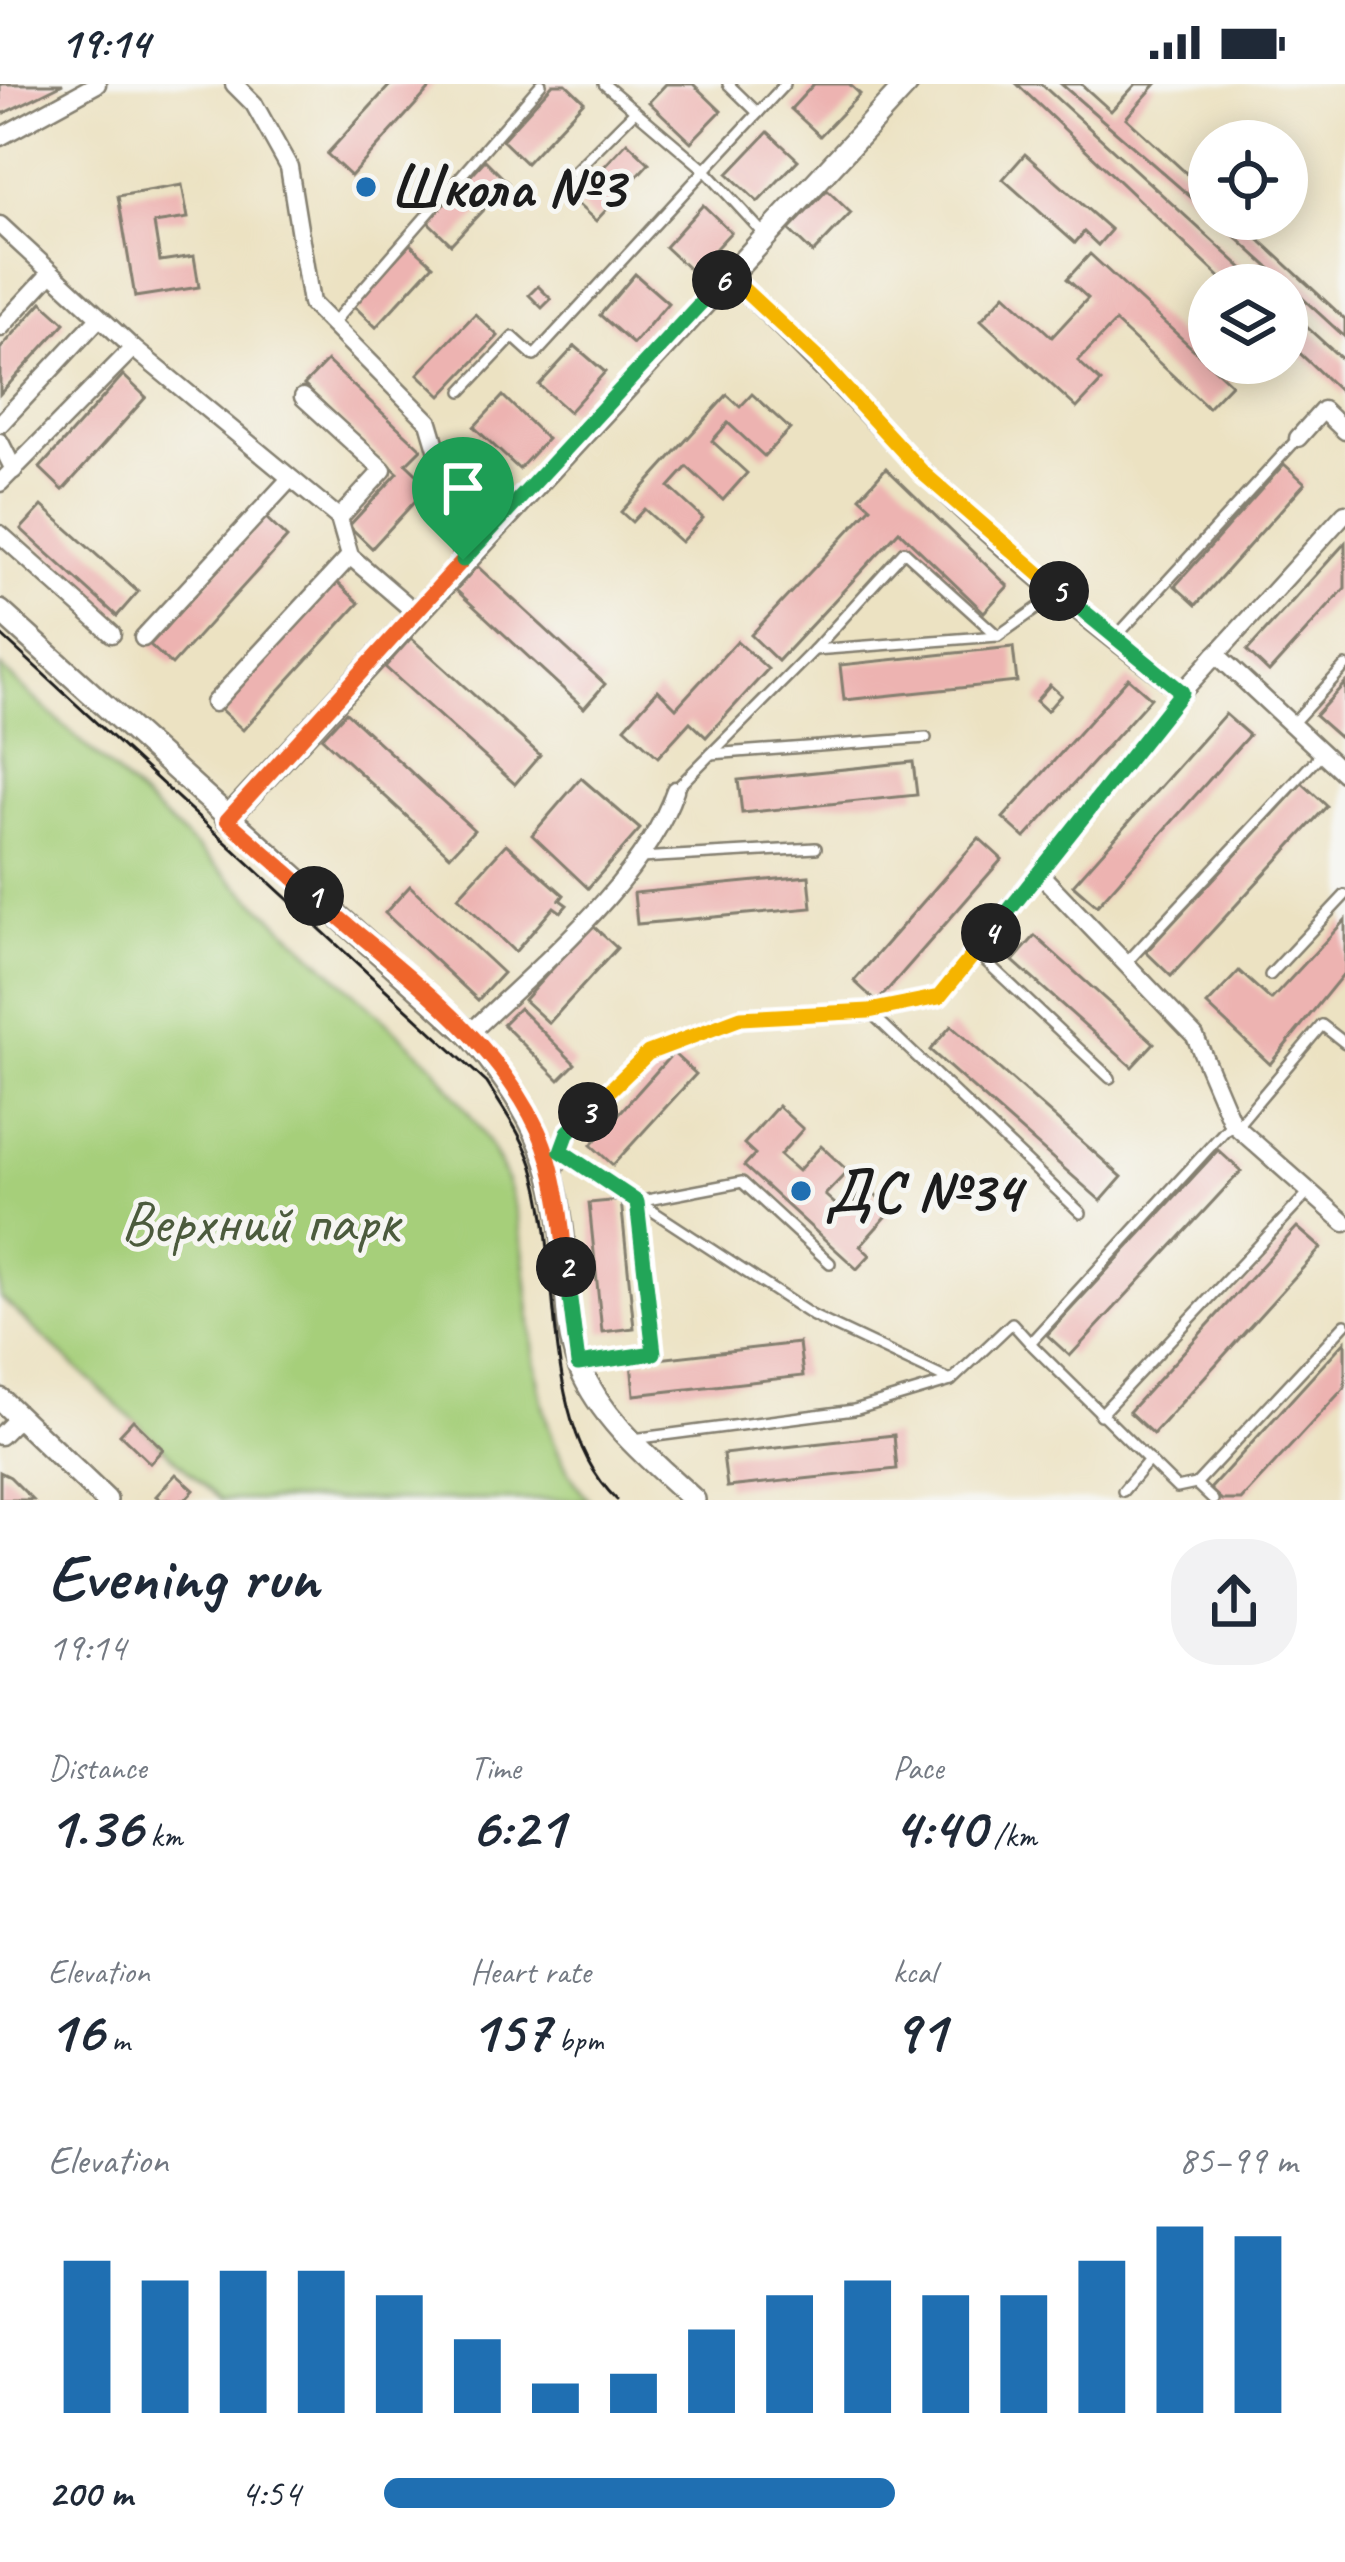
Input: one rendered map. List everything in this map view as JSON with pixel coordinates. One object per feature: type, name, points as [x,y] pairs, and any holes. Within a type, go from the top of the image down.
[{"type":"street","points":[[0,137],[97,84]]},
{"type":"street","points":[[234,84],[254,104],[289,167],[311,302],[429,422],[455,509],[463,560]]},
{"type":"street","points":[[227,820],[907,84]]},
{"type":"street","points":[[0,225],[133,348],[339,518],[350,556],[418,608]]},
{"type":"street","points":[[0,328],[50,274]]},
{"type":"street","points":[[727,274],[820,361],[924,474],[1182,692]]},
{"type":"street","points":[[0,424],[99,318]]},
{"type":"street","points":[[0,483],[133,348]]},
{"type":"street","points":[[303,397],[383,470],[339,518]]},
{"type":"street","points":[[0,442],[14,470]]},
{"type":"street","points":[[143,638],[289,480]]},
{"type":"street","points":[[552,1177],[568,1132],[648,1053],[741,1018],[869,1011],[939,997],[1182,692],[1345,513]]},
{"type":"street","points":[[0,534],[112,634]]},
{"type":"street","points":[[214,703],[350,556]]},
{"type":"street","points":[[0,611],[469,1034],[516,1090],[540,1133],[552,1177],[578,1364],[628,1440],[694,1500]]},
{"type":"street","points":[[1216,654],[1345,773]]},
{"type":"street","points":[[469,1034],[586,918],[664,822],[674,790]]},
{"type":"street","points":[[1040,873],[1195,1036],[1234,1125],[1345,1222]]},
{"type":"street","points":[[0,1399],[106,1500]]},
{"type":"street","points":[[0,1436],[19,1417]]},
{"type":"lane","points":[[331,324],[541,84]]},
{"type":"lane","points":[[728,84],[758,113]]},
{"type":"lane","points":[[462,391],[513,337],[534,356],[785,84]]},
{"type":"lane","points":[[610,86],[705,170],[764,234]]},
{"type":"lane","points":[[574,172],[635,111]]},
{"type":"lane","points":[[1114,639],[1323,410],[1345,431]]},
{"type":"lane","points":[[674,790],[814,650],[904,551],[998,636]]},
{"type":"lane","points":[[814,650],[998,636],[1060,592]]},
{"type":"lane","points":[[1216,654],[1345,773]]},
{"type":"lane","points":[[1292,724],[1345,666]]},
{"type":"lane","points":[[711,754],[926,738]]},
{"type":"lane","points":[[1128,962],[1323,752]]},
{"type":"lane","points":[[635,859],[816,848]]},
{"type":"lane","points":[[1270,975],[1345,895]]},
{"type":"lane","points":[[976,952],[1110,1078]]},
{"type":"lane","points":[[869,1011],[1081,1213]]},
{"type":"lane","points":[[1030,1343],[1322,1025],[1345,1042]]},
{"type":"lane","points":[[561,1151],[813,1316],[951,1381]]},
{"type":"lane","points":[[637,1202],[742,1182],[830,1263]]},
{"type":"lane","points":[[1100,1415],[1312,1190]]},
{"type":"lane","points":[[578,1364],[654,1353],[637,1202]]},
{"type":"lane","points":[[628,1440],[854,1410],[951,1381],[1012,1323],[1177,1487]]},
{"type":"lane","points":[[1166,1500],[1177,1487],[1196,1484],[1345,1324]]},
{"type":"lane","points":[[1123,1491],[1149,1460]]},
{"type":"lane","points":[[1196,1484],[1213,1500]]},
{"type":"green space","name":"Верхний парк","points":[[0,667],[434,1066],[472,1118],[504,1174],[516,1214],[539,1386],[549,1427],[565,1465],[589,1500],[220,1500],[0,1297]]},
{"type":"building","points":[[0,84],[63,84],[0,115]]},
{"type":"building","points":[[391,84],[434,84],[351,176],[327,154]]},
{"type":"building","points":[[553,84],[566,84],[584,101],[526,163],[502,140]]},
{"type":"building","points":[[666,84],[693,84],[721,111],[691,142],[649,102]]},
{"type":"building","points":[[814,84],[849,84],[860,94],[820,136],[791,109]]},
{"type":"building","points":[[1017,84],[1041,84],[1188,218],[1188,240],[1212,240],[1238,264],[1206,264]]},
{"type":"building","points":[[1061,84],[1081,84],[1111,111],[1136,84],[1156,84],[1126,118],[1188,175],[1188,195]]},
{"type":"building","points":[[768,132],[798,160],[758,202],[728,174]]},
{"type":"building","points":[[627,142],[649,163],[596,221],[573,200]]},
{"type":"building","points":[[1025,154],[1111,230],[1098,245],[1084,232],[1075,243],[1003,179]]},
{"type":"building","points":[[485,160],[508,183],[451,244],[428,222]]},
{"type":"building","points":[[182,185],[188,218],[154,223],[160,261],[194,256],[199,287],[135,297],[118,196]]},
{"type":"building","points":[[827,190],[851,213],[813,253],[789,230]]},
{"type":"building","points":[[703,205],[731,232],[693,273],[665,247]]},
{"type":"building","points":[[1239,240],[1260,240],[1286,264],[1265,264]]},
{"type":"building","points":[[410,244],[433,265],[376,327],[353,305]]},
{"type":"building","points":[[1090,254],[1188,344],[1188,384],[1231,384],[1208,408],[1115,322],[1078,361],[1101,382],[1077,408],[981,320],[1005,294],[1052,337],[1088,298],[1067,279]]},
{"type":"building","points":[[635,274],[668,303],[633,344],[600,315]]},
{"type":"building","points":[[1308,285],[1345,319],[1345,337],[1308,303]]},
{"type":"building","points":[[538,286],[551,299],[542,308],[529,295]]},
{"type":"building","points":[[42,302],[65,323],[0,394],[0,349]]},
{"type":"building","points":[[475,314],[498,336],[441,396],[418,374]]},
{"type":"building","points":[[1308,328],[1345,362],[1345,396],[1308,361]]},
{"type":"building","points":[[575,346],[605,372],[569,412],[539,385]]},
{"type":"building","points":[[327,361],[421,449],[406,464],[429,486],[372,548],[349,526],[398,473],[304,385]]},
{"type":"building","points":[[123,375],[146,397],[63,490],[40,468]]},
{"type":"building","points":[[752,394],[790,429],[764,456],[728,423],[712,441],[747,473],[723,500],[687,467],[669,487],[703,518],[681,542],[644,509],[632,522],[621,512],[727,395],[740,407]]},
{"type":"building","points":[[503,396],[547,439],[519,469],[474,427]]},
{"type":"building","points":[[1284,464],[1305,483],[1196,605],[1175,586]]},
{"type":"building","points":[[886,468],[1008,586],[984,612],[899,531],[778,661],[751,635],[871,507],[860,497]]},
{"type":"building","points":[[42,506],[138,592],[117,616],[21,529]]},
{"type":"building","points":[[265,517],[287,538],[172,665],[150,645]]},
{"type":"building","points":[[1345,543],[1345,588],[1269,672],[1247,651]]},
{"type":"building","points":[[477,566],[605,684],[584,708],[456,590]]},
{"type":"building","points":[[337,582],[359,603],[243,730],[220,709]]},
{"type":"building","points":[[411,638],[540,755],[515,784],[385,667]]},
{"type":"building","points":[[737,641],[768,669],[706,737],[690,722],[658,757],[625,727],[658,690],[676,708]]},
{"type":"building","points":[[1013,647],[1017,682],[844,700],[840,665]]},
{"type":"building","points":[[1128,678],[1151,698],[1025,838],[1003,818]]},
{"type":"building","points":[[1345,683],[1345,730],[1339,737],[1315,716]]},
{"type":"building","points":[[1050,685],[1061,695],[1047,711],[1036,701]]},
{"type":"building","points":[[346,712],[474,830],[450,856],[322,738]]},
{"type":"building","points":[[1225,714],[1249,735],[1097,906],[1073,885]]},
{"type":"building","points":[[913,762],[917,795],[742,813],[738,780]]},
{"type":"building","points":[[581,778],[640,829],[588,888],[532,835]]},
{"type":"building","points":[[1302,783],[1327,806],[1171,976],[1146,952]]},
{"type":"building","points":[[979,838],[1002,859],[877,1002],[854,981]]},
{"type":"building","points":[[506,844],[564,895],[560,900],[567,905],[561,912],[554,907],[515,952],[458,897]]},
{"type":"building","points":[[809,876],[812,908],[637,924],[634,893]]},
{"type":"building","points":[[410,886],[503,973],[478,1000],[385,913]]},
{"type":"building","points":[[1345,920],[1345,972],[1270,1064],[1207,1005],[1239,971],[1271,1000]]},
{"type":"building","points":[[592,925],[617,948],[549,1023],[524,1000]]},
{"type":"building","points":[[1035,936],[1154,1043],[1132,1067],[1013,961]]},
{"type":"building","points":[[519,1008],[575,1064],[559,1080],[503,1024]]},
{"type":"building","points":[[951,1026],[1122,1177],[1101,1201],[930,1050]]},
{"type":"building","points":[[673,1053],[696,1074],[613,1165],[591,1145]]},
{"type":"building","name":"ДС №34","points":[[778,1106],[803,1129],[780,1155],[798,1171],[821,1146],[848,1171],[825,1195],[844,1212],[867,1187],[892,1210],[860,1246],[870,1255],[857,1269],[744,1166],[755,1154],[744,1144]]},
{"type":"building","points":[[1218,1150],[1241,1171],[1070,1356],[1047,1335]]},
{"type":"building","points":[[621,1200],[634,1328],[602,1332],[589,1203]]},
{"type":"building","points":[[1297,1227],[1321,1248],[1153,1434],[1129,1412]]},
{"type":"building","points":[[1345,1341],[1345,1387],[1241,1500],[1222,1500],[1210,1489]]},
{"type":"building","points":[[799,1343],[803,1376],[634,1395],[631,1362]]},
{"type":"building","points":[[133,1420],[163,1449],[150,1463],[120,1434]]},
{"type":"building","points":[[894,1435],[897,1469],[727,1487],[723,1454]]},
{"type":"building","points":[[0,1472],[10,1477],[33,1500],[0,1500]]},
{"type":"building","points":[[176,1474],[194,1490],[185,1500],[161,1500],[156,1496]]},
{"type":"tram line","points":[[0,634],[487,1083],[532,1164],[542,1205],[564,1386],[575,1429],[592,1467],[617,1500]]},
{"type":"place","name":"Школа №3","points":[[366,187]]},
{"type":"place","name":"ДС №34","points":[[801,1191]]},
{"type":"route","points":[[727,274],[820,361],[924,474],[1135,657],[1182,692],[939,997],[869,1011],[741,1018],[648,1053],[568,1132],[561,1151],[637,1202],[654,1353],[578,1364],[552,1177],[540,1133],[516,1090],[469,1034],[227,820],[463,560],[727,274]]}]
